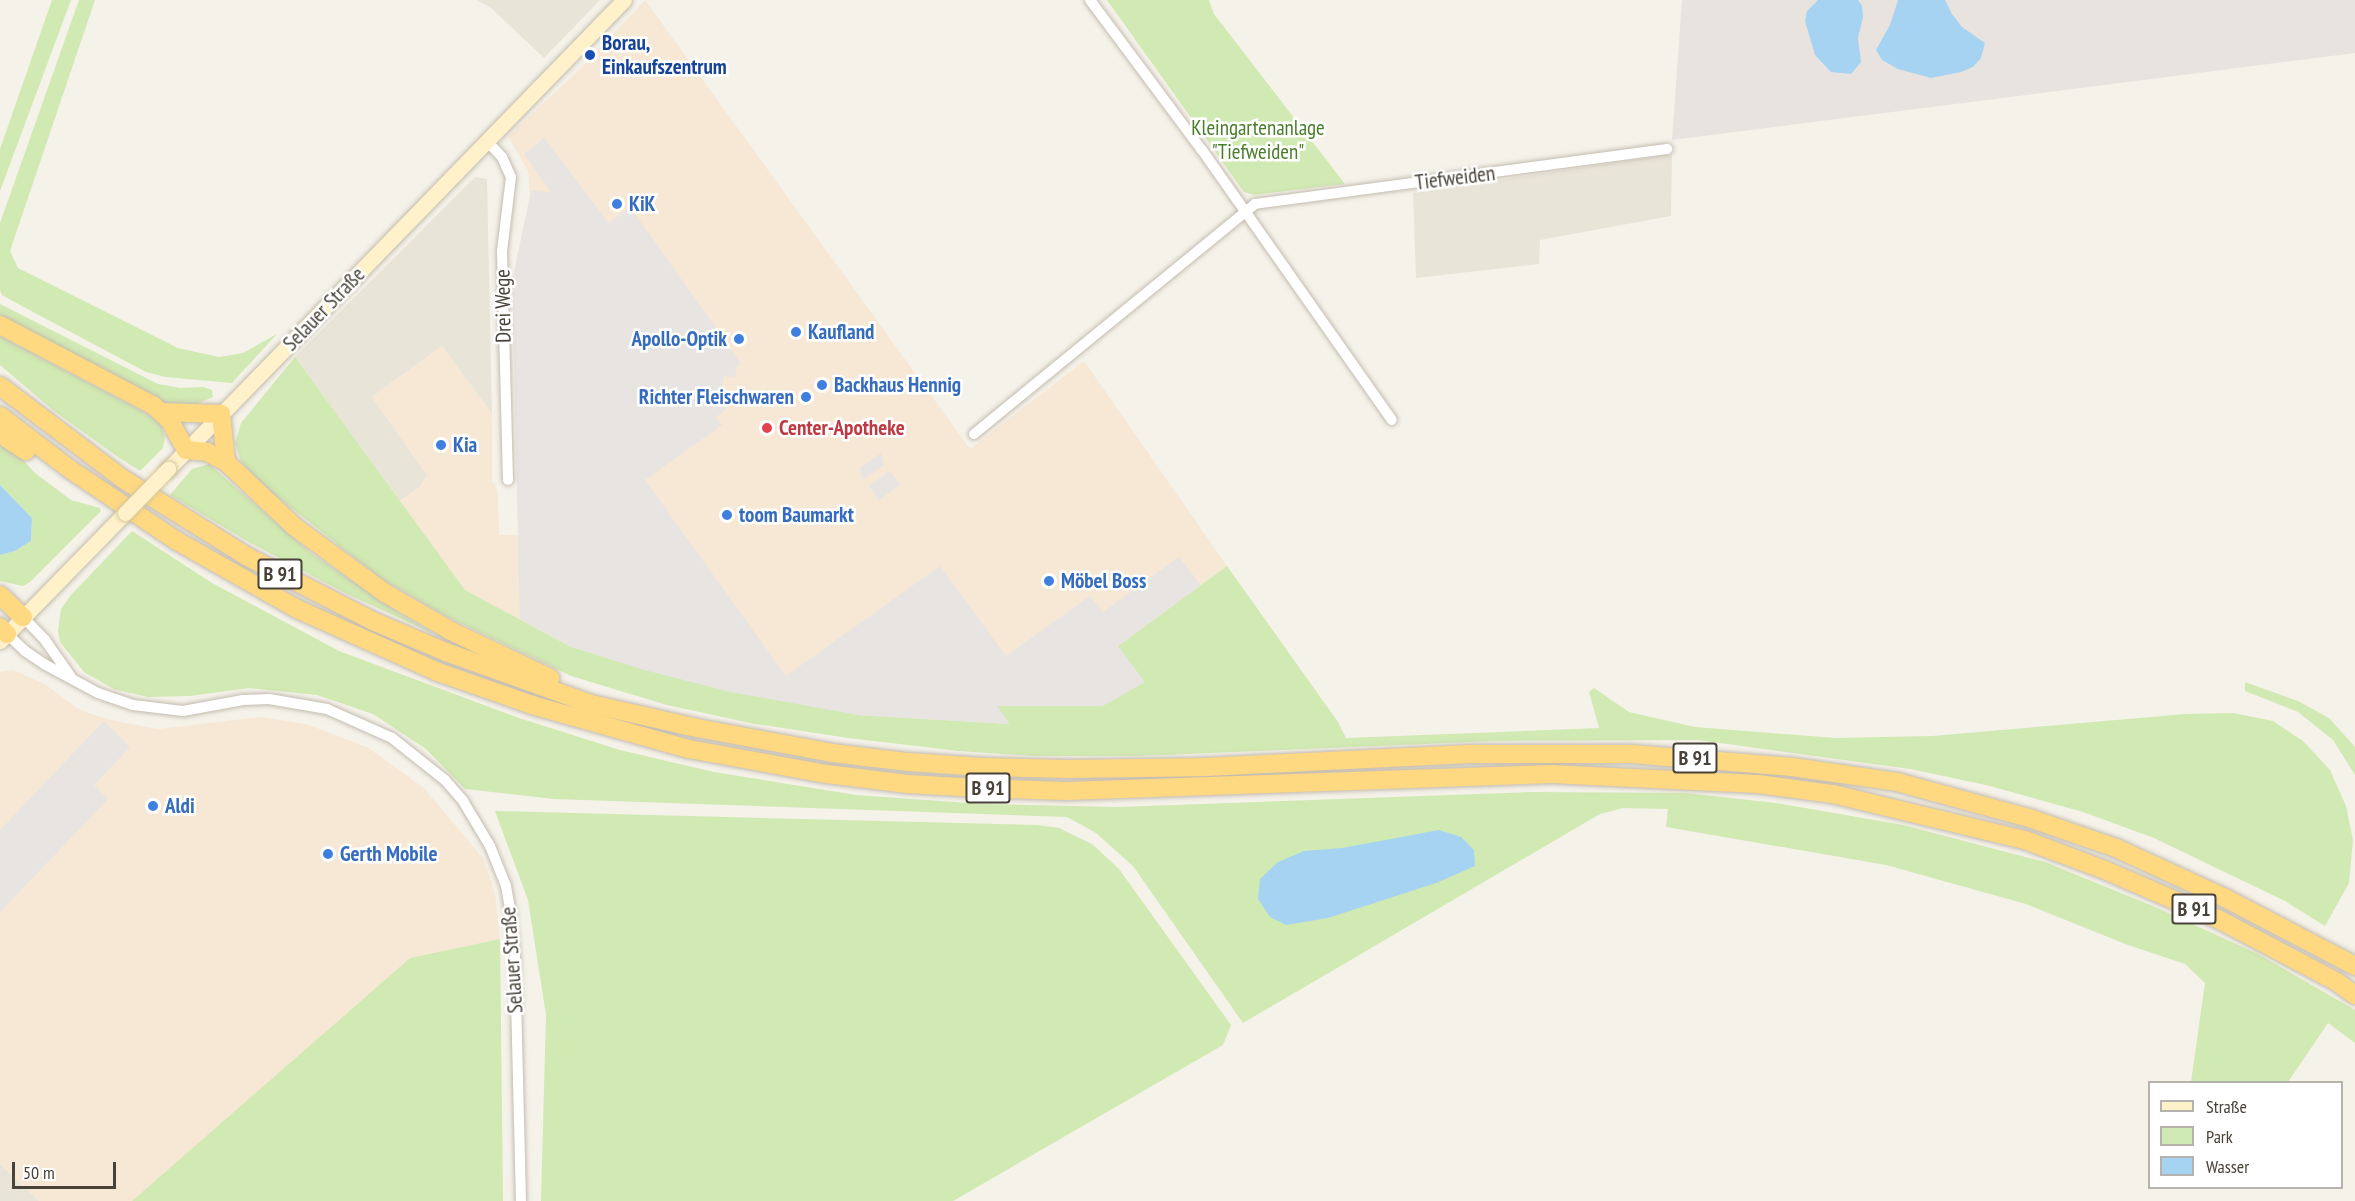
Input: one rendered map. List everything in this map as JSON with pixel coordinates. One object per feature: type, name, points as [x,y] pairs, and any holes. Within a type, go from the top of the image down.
[{"type":"highway","points":[[0,325],[162,412],[221,414],[226,462]]},
{"type":"highway","name":"B 91","points":[[0,386],[123,479],[248,557],[375,622],[436,648],[591,704],[696,728],[832,753],[971,766],[1068,769],[1194,767],[1475,754],[1631,754],[1791,766],[1897,782],[2032,819],[2116,848],[2225,898],[2355,966]]},
{"type":"highway","points":[[162,412],[186,450],[207,452],[226,462],[295,527],[376,588],[484,648],[575,687],[591,704]]},
{"type":"highway","name":"B 91","points":[[0,416],[71,470],[177,541],[236,576],[366,641],[438,672],[532,705],[689,749],[827,774],[907,784],[978,788],[1066,791],[1552,774],[1758,784],[1833,794],[2025,840],[2105,870],[2218,919],[2337,982],[2355,995]]},
{"type":"highway","points":[[0,434],[49,465],[71,470]]},
{"type":"highway","points":[[0,595],[23,617]]},
{"type":"main road","name":"Selauer Straße","points":[[2,634],[23,617],[100,539],[624,0]]},
{"type":"street","points":[[1090,0],[1245,211],[1392,420]]},
{"type":"street","name":"Drei Wege","points":[[487,141],[506,164],[511,184],[502,251],[508,480]]},
{"type":"street","name":"Tiefweiden","points":[[974,434],[1255,204],[1667,149]]},
{"type":"street","name":"Selauer Straße","points":[[23,617],[45,640],[71,677]]},
{"type":"street","name":"Selauer Straße","points":[[2,634],[34,657],[114,700],[153,709],[183,711],[243,700],[269,699],[327,709],[368,725],[411,750],[445,780],[464,801],[490,846],[506,886],[514,931],[520,1201]]},
{"type":"shaded area","points":[[476,0],[600,0],[544,58],[490,7]]},
{"type":"shaded area","points":[[645,0],[970,449],[1084,361],[1227,566],[1010,724],[858,715],[571,647],[465,590],[400,501],[420,487],[427,475],[372,397],[442,346],[492,414],[492,483],[495,483],[498,495],[499,535],[519,535],[512,282],[530,199],[528,171],[508,136],[577,72]]},
{"type":"shaded area","points":[[1682,0],[2355,0],[2355,53],[1672,140]]},
{"type":"shaded area","points":[[544,138],[609,223],[630,207],[741,363],[737,367],[735,377],[724,376],[720,396],[731,398],[730,406],[716,417],[722,425],[645,480],[786,676],[940,566],[1006,656],[1090,596],[1103,612],[1179,557],[1201,585],[1118,646],[1145,682],[1103,706],[997,706],[1010,724],[858,715],[730,692],[644,670],[571,647],[520,619],[512,282],[531,191],[551,192],[524,154]]},
{"type":"shaded area","points":[[1672,154],[1671,216],[1540,240],[1539,264],[1416,278],[1413,193]]},
{"type":"shaded area","points":[[475,177],[487,179],[492,414],[442,346],[372,397],[427,475],[420,487],[400,501],[295,357]]},
{"type":"shaded area","points":[[881,453],[884,465],[863,480],[860,468]]},
{"type":"shaded area","points":[[890,471],[900,485],[879,500],[869,486]]},
{"type":"shaded area","points":[[13,670],[45,684],[78,709],[110,720],[158,729],[260,717],[306,724],[367,747],[424,788],[483,858],[495,893],[500,939],[410,958],[132,1201],[39,1201],[0,1164],[0,672]]},
{"type":"shaded area","points":[[104,721],[130,747],[94,785],[108,799],[0,912],[0,830]]},
{"type":"shaded area","points":[[0,1164],[39,1201],[0,1201]]},
{"type":"green space","points":[[52,0],[71,0],[0,191],[0,149]]},
{"type":"green space","points":[[79,0],[95,0],[10,251],[18,268],[178,348],[219,357],[243,353],[277,334],[232,383],[165,377],[146,372],[2,295],[0,290],[0,223]]},
{"type":"green space","name":"Kleingartenanlage \"Tiefweiden\"","points":[[1107,0],[1209,0],[1214,14],[1345,184],[1254,195],[1244,192]]},
{"type":"green space","points":[[0,304],[158,384],[180,388],[203,387],[212,390],[213,397],[199,403],[197,408],[164,403],[0,317]]},
{"type":"green space","points":[[0,336],[151,416],[160,424],[165,436],[163,448],[140,471],[118,457],[54,411],[0,365]]},
{"type":"green space","points":[[295,357],[465,590],[571,647],[858,715],[1009,724],[996,706],[1103,706],[1118,646],[1227,566],[1338,722],[1346,738],[1599,728],[1589,692],[1594,688],[1629,712],[1695,727],[1836,738],[1932,736],[2186,714],[2233,713],[2273,721],[2303,741],[2330,770],[2346,806],[2353,840],[2349,883],[2325,926],[2285,901],[2154,838],[2083,812],[1986,785],[1910,769],[1698,740],[1495,741],[1139,756],[1034,756],[959,751],[848,738],[750,723],[667,705],[571,676],[446,616],[383,580],[267,489],[241,462],[235,443],[241,423]]},
{"type":"green space","points":[[0,445],[21,458],[35,473],[71,500],[100,508],[101,511],[30,582],[23,586],[0,581],[0,555],[15,551],[31,541],[32,518],[0,485]]},
{"type":"green space","points":[[209,464],[311,553],[402,615],[436,635],[345,593],[247,541],[170,495],[192,469]]},
{"type":"green space","points":[[132,531],[212,583],[339,651],[519,718],[620,750],[714,772],[856,795],[981,804],[1118,807],[1530,792],[1685,793],[1776,803],[1903,825],[2045,862],[2155,907],[2258,954],[2355,1010],[2355,1043],[2328,1023],[2289,1081],[2191,1081],[2205,983],[2185,964],[2128,945],[2026,904],[1886,865],[1666,827],[1668,809],[1623,808],[1600,814],[1243,1023],[1133,866],[1096,833],[1067,817],[554,799],[465,789],[426,749],[373,714],[317,695],[249,688],[190,696],[148,697],[114,689],[84,672],[60,642],[58,631],[61,609],[71,595]]},
{"type":"green space","points":[[2245,682],[2298,701],[2329,718],[2355,747],[2355,775],[2333,740],[2298,712],[2245,691]]},
{"type":"green space","points":[[495,811],[1038,825],[1059,828],[1092,844],[1119,869],[1231,1025],[1223,1045],[953,1201],[541,1201],[546,1015],[528,900]]},
{"type":"green space","points":[[500,939],[503,1201],[132,1201],[410,958]]},
{"type":"water","points":[[1818,0],[1858,0],[1862,6],[1863,17],[1858,38],[1861,62],[1851,74],[1831,72],[1815,55],[1805,21],[1807,11]]},
{"type":"water","points":[[1898,0],[1945,0],[1962,27],[1985,43],[1981,58],[1973,67],[1961,72],[1931,78],[1898,69],[1882,60],[1876,50],[1890,25]]},
{"type":"water","points":[[0,485],[32,518],[31,541],[15,551],[0,555]]},
{"type":"water","points":[[1439,830],[1461,837],[1474,850],[1475,866],[1436,883],[1328,918],[1286,925],[1270,917],[1258,899],[1260,879],[1278,862],[1304,851],[1342,848]]},
{"type":"place","name":"Borau, Einkaufszentrum","points":[[590,55]]},
{"type":"place","name":"KiK","points":[[617,204]]},
{"type":"place","name":"Kaufland","points":[[796,332]]},
{"type":"place","name":"Apollo-Optik","points":[[739,339]]},
{"type":"place","name":"Backhaus Hennig","points":[[822,385]]},
{"type":"place","name":"Richter Fleischwaren","points":[[806,397]]},
{"type":"place","name":"Center-Apotheke","points":[[767,428]]},
{"type":"place","name":"Kia","points":[[441,445]]},
{"type":"place","name":"toom Baumarkt","points":[[727,515]]},
{"type":"place","name":"Möbel Boss","points":[[1049,581]]},
{"type":"place","name":"Aldi","points":[[153,806]]},
{"type":"place","name":"Gerth Mobile","points":[[328,854]]}]
